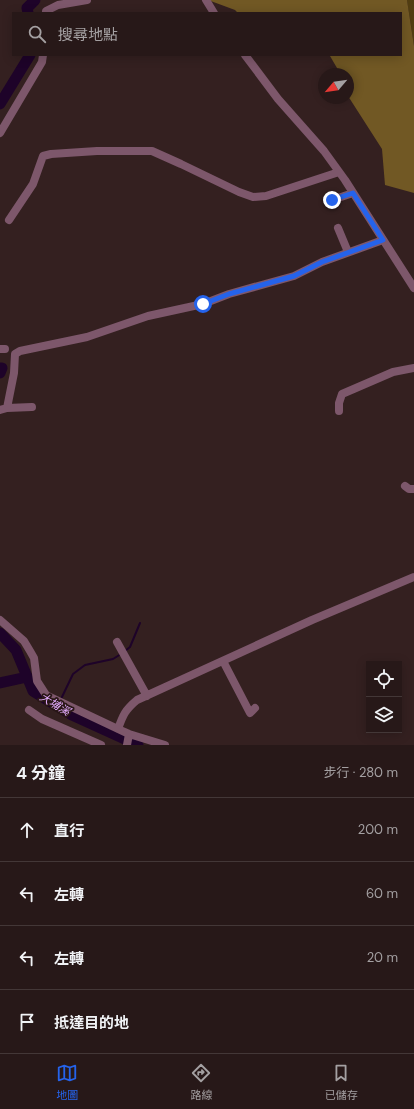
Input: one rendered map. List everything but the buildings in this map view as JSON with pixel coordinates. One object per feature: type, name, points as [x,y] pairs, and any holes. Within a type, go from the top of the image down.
[{"type":"street","points":[[46,12],[58,5],[87,0]]},
{"type":"street","points":[[206,0],[213,12]]},
{"type":"street","points":[[0,133],[42,62],[43,56]]},
{"type":"street","points":[[246,56],[278,99],[324,151],[414,288]]},
{"type":"street","points":[[9,220],[33,184],[43,156],[51,154],[96,151],[152,151],[239,192],[253,197],[266,196],[339,172]]},
{"type":"street","points":[[332,200],[353,193]]},
{"type":"street","points":[[338,228],[348,252]]},
{"type":"street","points":[[32,407],[3,409],[14,374],[15,354],[20,351],[87,337],[148,316],[203,304],[229,294],[294,276],[322,262],[383,240]]},
{"type":"street","points":[[339,411],[339,403],[342,394],[393,372],[414,368]]},
{"type":"street","points":[[406,486],[409,489],[414,489]]},
{"type":"street","points":[[118,729],[127,708],[137,700],[312,620],[414,577]]},
{"type":"street","points":[[0,620],[24,641],[34,658],[37,681],[46,695],[129,735],[165,745]]},
{"type":"street","points":[[116,642],[147,696]]},
{"type":"street","points":[[223,661],[250,714],[255,708]]},
{"type":"street","points":[[29,710],[42,719],[101,745]]},
{"type":"street","points":[[127,745],[129,735]]},
{"type":"shaded area","points":[[208,0],[407,0],[414,46],[414,193],[385,185],[382,149],[353,104],[354,68],[337,68],[330,56],[402,56],[402,12],[237,12]]},
{"type":"shaded area","points":[[407,0],[414,0],[414,46]]},
{"type":"waterway","name":"大埔溪","points":[[28,12],[27,8],[35,0]]},
{"type":"waterway","name":"大埔溪","points":[[0,104],[29,56]]},
{"type":"waterway","name":"大埔溪","points":[[0,368],[2,368],[0,373]]},
{"type":"waterway","points":[[125,651],[130,647],[140,623]]},
{"type":"waterway","name":"大埔溪","points":[[0,633],[16,650],[33,691],[72,715],[138,745]]},
{"type":"waterway","points":[[61,699],[73,674],[85,665],[113,659],[121,654]]},
{"type":"waterway","points":[[0,683],[27,677]]},
{"type":"route","points":[[203,304],[229,294],[294,276],[322,262],[383,240],[353,193],[332,200]]}]
